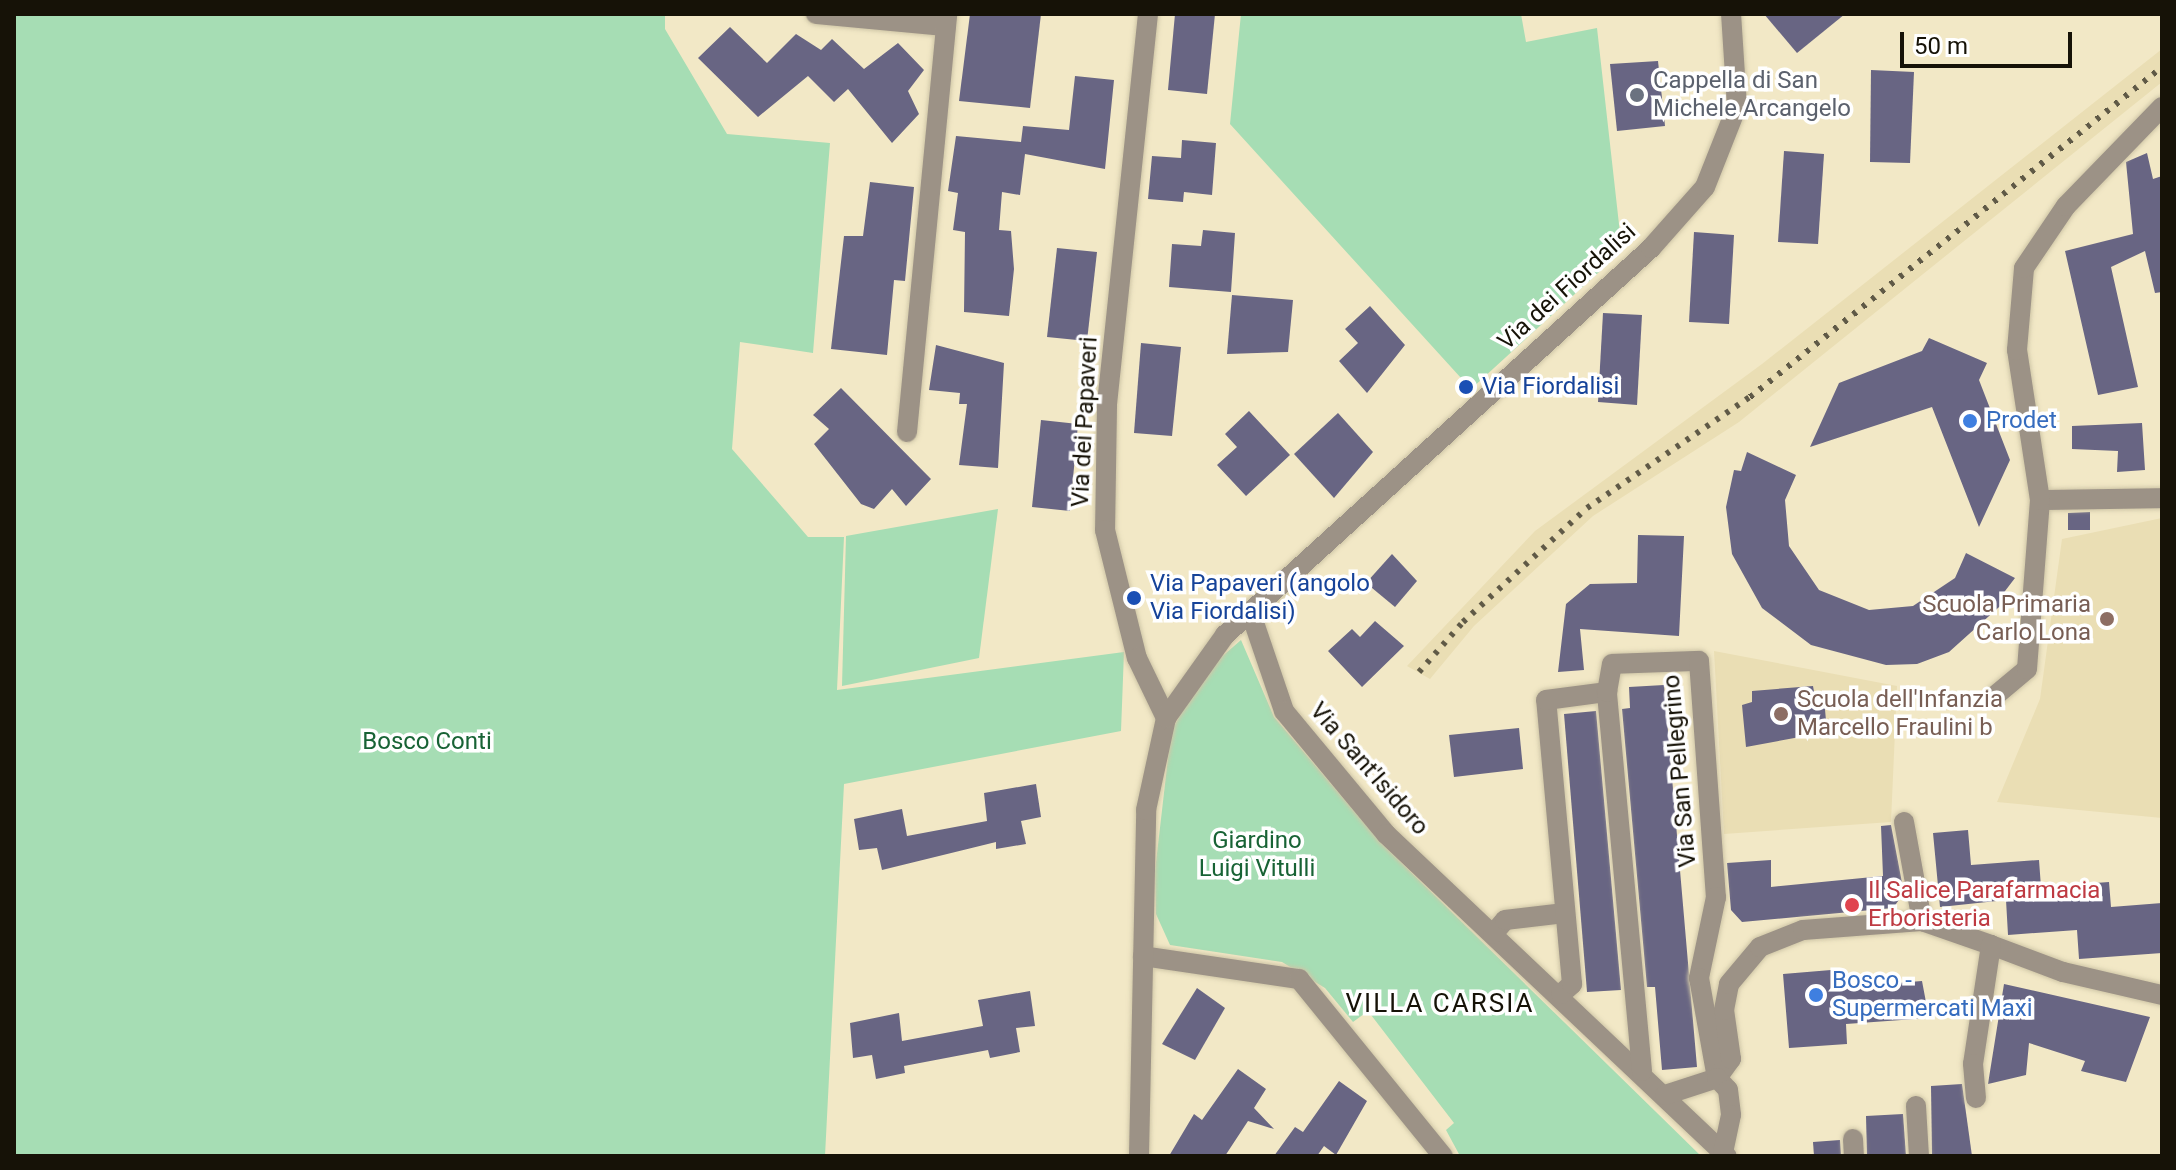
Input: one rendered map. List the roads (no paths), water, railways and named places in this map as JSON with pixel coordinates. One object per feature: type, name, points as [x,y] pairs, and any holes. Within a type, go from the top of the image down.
[{"type":"street","points":[[816,14],[946,20],[907,432]]},
{"type":"street","name":"Via dei Papaveri","points":[[1148,14],[1107,406],[1105,530],[1149,693],[1166,718]]},
{"type":"street","name":"Via dei Fiordalisi","points":[[1166,718],[1202,660],[1250,611],[1651,248],[1705,187],[1737,106],[1731,14]]},
{"type":"street","points":[[1996,695],[2027,669],[2040,500],[2017,350],[2024,268],[2066,206],[2162,107]]},
{"type":"street","points":[[2040,500],[2162,498]]},
{"type":"street","name":"Via Sant'Isidoro","points":[[1250,611],[1284,711],[1386,834],[1561,994],[1725,1154]]},
{"type":"street","name":"Via San Pellegrino","points":[[1607,692],[1612,664],[1699,661],[1716,897],[1699,978],[1717,1078]]},
{"type":"street","points":[[1561,994],[1572,984],[1546,700],[1607,692],[1642,1071]]},
{"type":"street","points":[[1139,1156],[1148,782],[1166,718]]},
{"type":"street","points":[[1904,822],[1922,921]]},
{"type":"street","points":[[1493,934],[1505,920],[1565,913]]},
{"type":"street","points":[[1665,1095],[1717,1078],[1731,1059],[1724,1010],[1729,984],[1760,947],[1803,930],[1922,921],[2063,972],[2162,995]]},
{"type":"street","points":[[1976,1098],[1991,945]]},
{"type":"street","points":[[1143,956],[1299,979],[1443,1156]]},
{"type":"street","points":[[1717,1078],[1728,1090],[1731,1115],[1725,1154]]},
{"type":"street","points":[[1916,1106],[1919,1156]]},
{"type":"railway","points":[[1419,672],[1463,622],[1587,508],[1750,397],[2162,67]]},
{"type":"place","name":"Cappella di San Michele Arcangelo","points":[[1637,95]]},
{"type":"place","name":"Via Fiordalisi","points":[[1466,387]]},
{"type":"place","name":"Prodet","points":[[1970,421]]},
{"type":"place","name":"Via Papaveri (angolo Via Fiordalisi)","points":[[1134,598]]},
{"type":"place","name":"Scuola Primaria Carlo Lona","points":[[2107,619]]},
{"type":"place","name":"Scuola dell'Infanzia Marcello Fraulini b","points":[[1781,714]]},
{"type":"place","name":"Il Salice Parafarmacia Erboristeria","points":[[1852,905]]},
{"type":"place","name":"Bosco - Supermercati Maxi","points":[[1816,995]]},
{"type":"district","name":"VILLA CARSIA","points":[[1440,1004]]},
{"type":"park label","name":"Bosco Conti","points":[[427,742]]},
{"type":"park label","name":"Giardino Luigi Vitulli","points":[[1257,855]]}]
